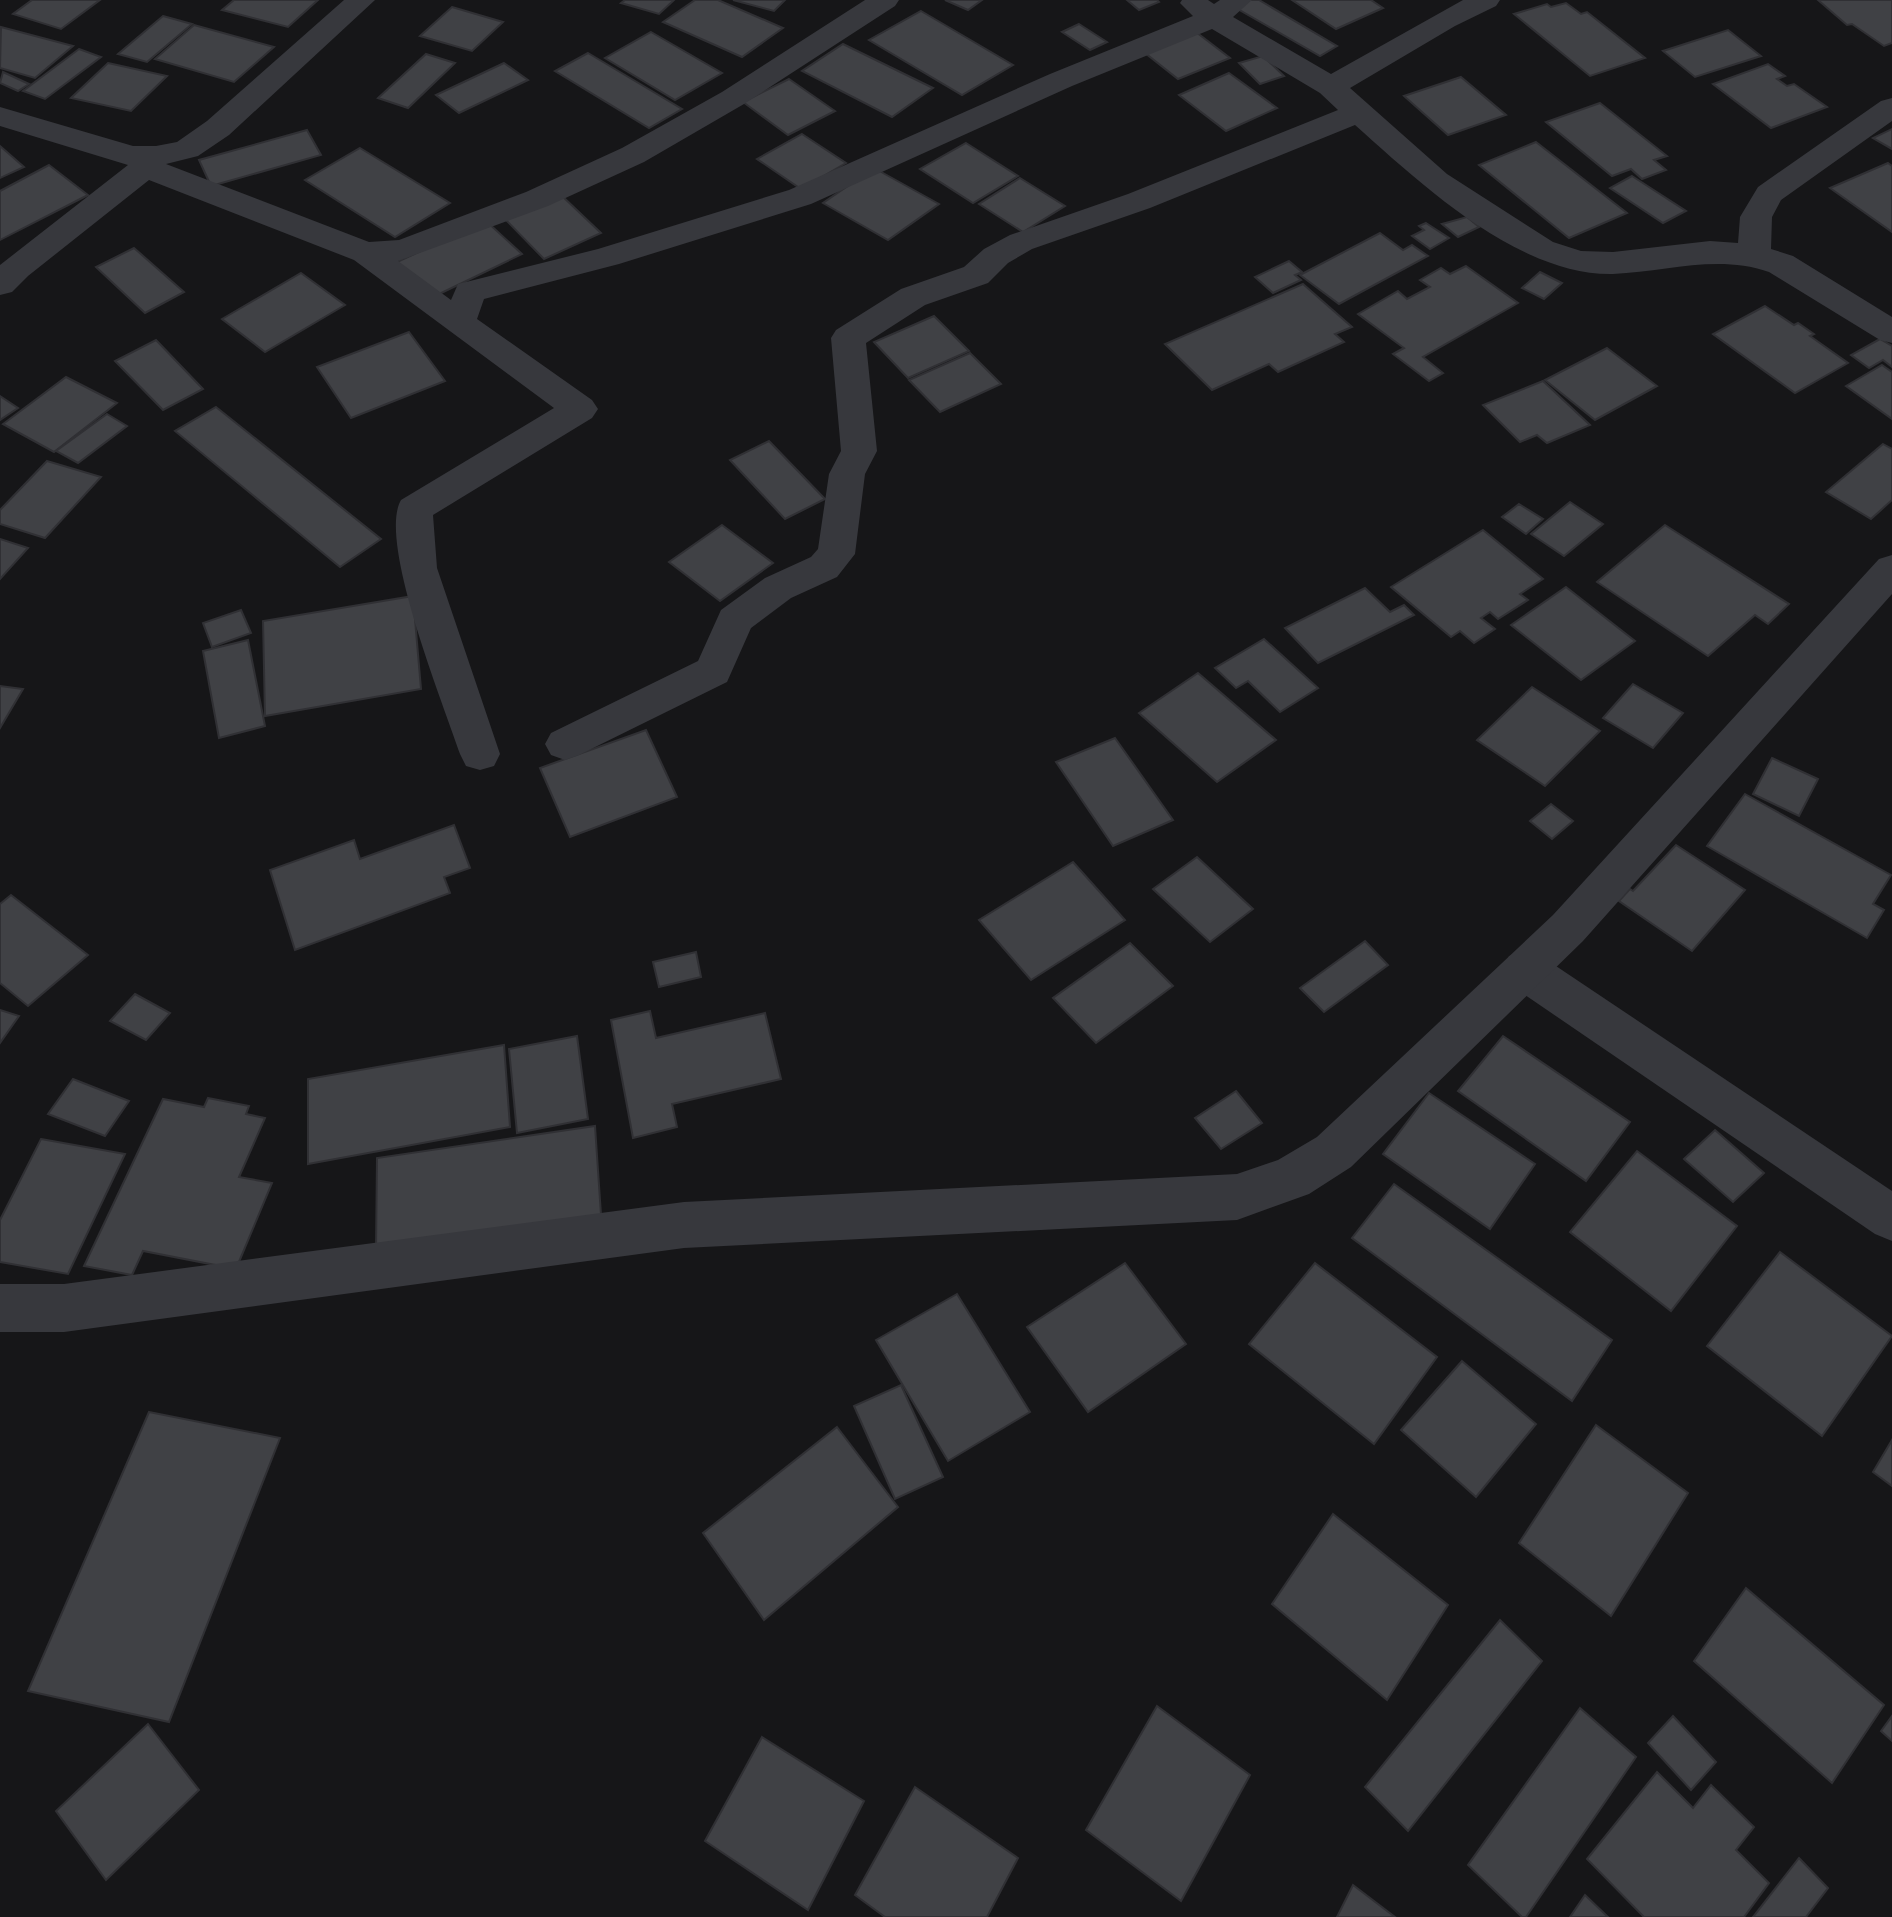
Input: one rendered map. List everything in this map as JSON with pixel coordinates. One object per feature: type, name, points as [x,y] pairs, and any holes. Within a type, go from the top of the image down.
[{"type":"street","points":[[0,284],[150,162],[187,149],[218,128],[361,0]]},
{"type":"street","points":[[366,253],[403,250],[537,199],[633,155],[733,98],[885,0]]},
{"type":"street","points":[[1331,87],[1445,20],[1486,0]]},
{"type":"street","points":[[459,323],[470,292],[607,257],[800,197],[1061,80],[1214,6],[1331,87],[1436,181],[1541,249],[1579,261],[1613,263],[1710,252],[1754,255],[1781,264],[1892,332]]},
{"type":"street","points":[[1754,255],[1756,217],[1769,194],[1892,107]]},
{"type":"street","points":[[565,744],[713,671],[735,620],[778,588],[831,561],[839,545],[847,474],[859,451],[848,338],[913,297],[976,275],[996,256],[1021,242],[1139,201],[1359,112]]},
{"type":"street","points":[[0,116],[150,162],[366,253],[580,409],[414,509],[418,568],[480,754]]},
{"type":"street","points":[[0,1308],[64,1308],[684,1225],[1237,1197],[1292,1178],[1334,1152],[1568,928],[1892,569]]},
{"type":"street","points":[[1525,970],[1892,1218]]},
{"type":"building","points":[[32,0],[100,0],[61,29],[13,14]]},
{"type":"building","points":[[234,0],[318,0],[288,27],[222,10]]},
{"type":"building","points":[[625,0],[674,0],[659,14],[621,3]]},
{"type":"building","points":[[695,0],[718,0],[783,28],[742,57],[663,22]]},
{"type":"building","points":[[733,0],[785,0],[774,11]]},
{"type":"building","points":[[945,0],[982,0],[968,10]]},
{"type":"building","points":[[1127,0],[1157,0],[1159,2],[1139,10]]},
{"type":"building","points":[[1250,0],[1259,0],[1337,46],[1320,56],[1236,8]]},
{"type":"building","points":[[1292,0],[1371,0],[1383,8],[1336,29]]},
{"type":"building","points":[[1818,0],[1892,0],[1892,43],[1884,46],[1852,24],[1847,25]]},
{"type":"building","points":[[1566,3],[1581,14],[1587,12],[1645,58],[1590,76],[1514,14],[1547,4],[1551,7]]},
{"type":"building","points":[[452,7],[503,22],[472,51],[420,36]]},
{"type":"building","points":[[921,11],[1013,65],[962,95],[869,40]]},
{"type":"building","points":[[163,16],[192,24],[147,62],[118,54]]},
{"type":"building","points":[[1079,24],[1107,42],[1090,50],[1062,32]]},
{"type":"building","points":[[194,25],[274,47],[234,82],[155,59]]},
{"type":"building","points":[[1,27],[73,46],[35,78],[0,68]]},
{"type":"building","points":[[1192,29],[1230,58],[1178,79],[1140,49]]},
{"type":"building","points":[[1728,30],[1761,56],[1695,77],[1663,51]]},
{"type":"building","points":[[651,32],[722,73],[675,100],[605,58]]},
{"type":"building","points":[[843,44],[933,88],[892,117],[802,71]]},
{"type":"building","points":[[79,49],[101,57],[45,99],[23,91]]},
{"type":"building","points":[[588,53],[682,109],[649,128],[555,71]]},
{"type":"building","points":[[426,54],[455,63],[408,108],[378,98]]},
{"type":"building","points":[[1263,56],[1284,76],[1260,84],[1239,63]]},
{"type":"building","points":[[108,63],[167,76],[131,111],[71,98]]},
{"type":"building","points":[[504,63],[528,80],[459,113],[436,95]]},
{"type":"building","points":[[1768,64],[1785,76],[1777,79],[1787,86],[1794,84],[1827,107],[1771,128],[1713,84]]},
{"type":"building","points":[[3,72],[29,84],[18,91],[0,83]]},
{"type":"building","points":[[1229,73],[1277,108],[1226,131],[1179,95]]},
{"type":"building","points":[[1461,77],[1506,115],[1448,135],[1404,96]]},
{"type":"building","points":[[789,79],[835,111],[788,135],[743,102]]},
{"type":"building","points":[[1600,103],[1667,156],[1654,160],[1666,170],[1642,179],[1631,169],[1612,176],[1546,122]]},
{"type":"building","points":[[1892,129],[1892,149],[1873,138]]},
{"type":"building","points":[[307,130],[321,155],[211,186],[199,160]]},
{"type":"building","points":[[802,134],[846,163],[801,189],[757,159]]},
{"type":"building","points":[[1536,142],[1627,213],[1569,238],[1479,165]]},
{"type":"building","points":[[966,143],[1018,176],[973,203],[920,169]]},
{"type":"building","points":[[0,146],[24,167],[0,178]]},
{"type":"building","points":[[360,148],[450,203],[395,237],[305,180]]},
{"type":"building","points":[[1888,163],[1892,166],[1892,232],[1830,188]]},
{"type":"building","points":[[49,165],[88,195],[0,240],[0,191]]},
{"type":"building","points":[[874,168],[939,204],[888,240],[823,203]]},
{"type":"building","points":[[1632,176],[1686,211],[1663,223],[1610,188]]},
{"type":"building","points":[[1020,178],[1065,206],[1023,232],[979,204]]},
{"type":"building","points":[[561,195],[601,233],[544,259],[505,219]]},
{"type":"building","points":[[1467,217],[1479,227],[1458,237],[1442,224]]},
{"type":"building","points":[[486,221],[522,254],[433,297],[397,262]]},
{"type":"building","points":[[1426,223],[1449,238],[1430,249],[1412,236],[1424,230],[1419,226]]},
{"type":"building","points":[[1380,233],[1403,250],[1412,245],[1428,256],[1339,304],[1300,275]]},
{"type":"building","points":[[134,248],[184,292],[145,313],[96,267]]},
{"type":"building","points":[[1289,261],[1302,272],[1295,275],[1301,280],[1273,293],[1255,277]]},
{"type":"building","points":[[1466,266],[1518,303],[1423,357],[1443,373],[1429,381],[1393,354],[1404,348],[1358,314],[1398,291],[1407,299],[1430,287],[1420,280],[1441,268],[1450,274]]},
{"type":"building","points":[[1540,272],[1562,283],[1544,299],[1522,288]]},
{"type":"building","points":[[301,273],[345,305],[265,352],[222,319]]},
{"type":"building","points":[[1303,284],[1352,327],[1335,334],[1344,342],[1278,372],[1269,364],[1212,390],[1165,344]]},
{"type":"building","points":[[1765,306],[1794,325],[1798,323],[1814,334],[1810,336],[1848,363],[1795,393],[1713,334]]},
{"type":"building","points":[[934,316],[969,351],[908,378],[874,342]]},
{"type":"building","points":[[409,332],[445,381],[351,418],[317,367]]},
{"type":"building","points":[[1880,339],[1892,346],[1892,367],[1883,360],[1869,368],[1851,355]]},
{"type":"building","points":[[156,340],[203,389],[163,410],[115,361]]},
{"type":"building","points":[[1607,348],[1657,386],[1595,420],[1545,380]]},
{"type":"building","points":[[970,353],[1001,384],[940,412],[909,380]]},
{"type":"building","points":[[1882,365],[1892,372],[1892,419],[1846,386]]},
{"type":"building","points":[[66,377],[117,403],[54,452],[3,424]]},
{"type":"building","points":[[1543,381],[1590,425],[1547,443],[1537,435],[1520,442],[1483,405]]},
{"type":"building","points":[[0,396],[18,408],[0,420]]},
{"type":"building","points":[[216,407],[381,539],[340,567],[175,431]]},
{"type":"building","points":[[107,414],[127,426],[78,463],[56,451]]},
{"type":"building","points":[[769,441],[825,499],[785,519],[730,460]]},
{"type":"building","points":[[1883,444],[1892,449],[1892,500],[1871,519],[1826,492]]},
{"type":"building","points":[[47,461],[101,477],[45,538],[0,524],[0,510]]},
{"type":"building","points":[[1570,502],[1603,524],[1564,556],[1531,534]]},
{"type":"building","points":[[1519,504],[1543,519],[1526,534],[1502,517]]},
{"type":"building","points":[[722,525],[773,563],[720,601],[669,562]]},
{"type":"building","points":[[1665,525],[1789,604],[1768,624],[1755,615],[1708,656],[1597,582]]},
{"type":"building","points":[[1483,530],[1543,579],[1520,594],[1528,600],[1498,619],[1490,612],[1481,618],[1495,629],[1474,643],[1460,631],[1451,637],[1391,587]]},
{"type":"building","points":[[0,539],[28,548],[0,579]]},
{"type":"building","points":[[1566,587],[1635,641],[1581,680],[1511,625]]},
{"type":"building","points":[[1365,588],[1390,612],[1404,605],[1414,615],[1318,663],[1285,628]]},
{"type":"building","points":[[413,596],[421,689],[265,716],[263,621]]},
{"type":"building","points":[[241,610],[251,633],[212,647],[203,623]]},
{"type":"building","points":[[1264,639],[1318,688],[1280,712],[1248,681],[1236,688],[1215,668]]},
{"type":"building","points":[[248,640],[265,726],[219,738],[203,651]]},
{"type":"building","points":[[1198,673],[1276,740],[1217,782],[1139,713]]},
{"type":"building","points":[[1633,684],[1683,713],[1653,748],[1603,718]]},
{"type":"building","points":[[0,686],[23,689],[0,728]]},
{"type":"building","points":[[1532,687],[1600,731],[1545,786],[1477,740]]},
{"type":"building","points":[[646,730],[677,797],[570,837],[540,768]]},
{"type":"building","points":[[1115,738],[1173,820],[1113,846],[1056,762]]},
{"type":"building","points":[[1772,758],[1818,779],[1799,816],[1753,794]]},
{"type":"building","points":[[1745,794],[1891,875],[1873,904],[1884,910],[1867,938],[1707,846]]},
{"type":"building","points":[[1551,804],[1573,821],[1552,839],[1530,821]]},
{"type":"building","points":[[454,825],[470,868],[444,877],[450,893],[295,950],[270,870],[354,840],[360,859]]},
{"type":"building","points":[[1676,845],[1745,890],[1692,951],[1619,901],[1630,889],[1633,891]]},
{"type":"building","points":[[1197,857],[1253,909],[1210,942],[1153,889]]},
{"type":"building","points":[[1073,862],[1125,920],[1031,980],[979,920]]},
{"type":"building","points":[[11,895],[88,955],[28,1006],[0,983],[0,904]]},
{"type":"building","points":[[1365,941],[1388,965],[1324,1012],[1300,988]]},
{"type":"building","points":[[1130,943],[1173,986],[1096,1043],[1053,998]]},
{"type":"building","points":[[696,952],[701,977],[659,987],[653,962]]},
{"type":"building","points":[[135,994],[170,1013],[146,1040],[110,1021]]},
{"type":"building","points":[[0,1010],[19,1016],[0,1043]]},
{"type":"building","points":[[650,1011],[656,1038],[765,1013],[781,1079],[672,1104],[677,1127],[633,1138],[611,1020]]},
{"type":"building","points":[[577,1036],[588,1119],[517,1133],[509,1049]]},
{"type":"building","points":[[1503,1036],[1630,1122],[1586,1181],[1458,1091]]},
{"type":"building","points":[[504,1045],[510,1127],[308,1164],[308,1079]]},
{"type":"building","points":[[73,1079],[129,1101],[105,1136],[48,1114]]},
{"type":"building","points":[[1236,1091],[1262,1123],[1221,1149],[1195,1118]]},
{"type":"building","points":[[1429,1093],[1535,1164],[1490,1229],[1383,1154]]},
{"type":"building","points":[[208,1098],[249,1106],[246,1114],[265,1118],[239,1177],[272,1183],[236,1269],[143,1251],[132,1275],[84,1266],[163,1099],[204,1107]]},
{"type":"building","points":[[595,1126],[601,1215],[376,1249],[377,1158]]},
{"type":"building","points":[[1715,1130],[1764,1173],[1733,1202],[1684,1159]]},
{"type":"building","points":[[41,1139],[125,1154],[68,1274],[0,1262],[0,1220]]},
{"type":"building","points":[[1637,1151],[1737,1226],[1671,1311],[1570,1232]]},
{"type":"building","points":[[1394,1184],[1612,1340],[1572,1401],[1352,1238]]},
{"type":"building","points":[[1780,1252],[1892,1336],[1822,1436],[1707,1346]]},
{"type":"building","points":[[1125,1263],[1186,1344],[1088,1412],[1027,1327]]},
{"type":"building","points":[[1315,1263],[1437,1357],[1374,1444],[1249,1344]]},
{"type":"building","points":[[957,1294],[1030,1412],[948,1461],[876,1340]]},
{"type":"building","points":[[1462,1361],[1536,1424],[1476,1497],[1401,1430]]},
{"type":"building","points":[[901,1385],[943,1477],[895,1499],[854,1406]]},
{"type":"building","points":[[149,1412],[280,1438],[169,1722],[28,1691]]},
{"type":"building","points":[[1596,1425],[1688,1493],[1611,1616],[1519,1543]]},
{"type":"building","points":[[837,1427],[898,1507],[764,1620],[703,1533]]},
{"type":"building","points":[[1892,1440],[1892,1486],[1873,1472]]},
{"type":"building","points":[[1333,1514],[1448,1605],[1387,1700],[1272,1604]]},
{"type":"building","points":[[1746,1588],[1884,1705],[1832,1783],[1694,1661]]},
{"type":"building","points":[[1500,1620],[1542,1661],[1408,1831],[1365,1787]]},
{"type":"building","points":[[1157,1706],[1250,1775],[1181,1901],[1086,1830]]},
{"type":"building","points":[[1580,1708],[1636,1757],[1526,1917],[1522,1917],[1468,1865]]},
{"type":"building","points":[[1673,1716],[1716,1762],[1691,1790],[1648,1743]]},
{"type":"building","points":[[1892,1716],[1892,1741],[1881,1731]]},
{"type":"building","points":[[148,1724],[199,1790],[106,1880],[56,1811]]},
{"type":"building","points":[[762,1737],[864,1801],[808,1910],[705,1841]]},
{"type":"building","points":[[1657,1772],[1693,1808],[1711,1785],[1754,1827],[1736,1850],[1769,1883],[1744,1917],[1644,1917],[1587,1859]]},
{"type":"building","points":[[915,1787],[1018,1858],[987,1917],[885,1917],[855,1895]]},
{"type":"building","points":[[1799,1858],[1828,1888],[1806,1917],[1753,1917]]},
{"type":"building","points":[[1353,1885],[1395,1917],[1337,1917]]},
{"type":"building","points":[[1585,1895],[1608,1917],[1570,1917]]}]
